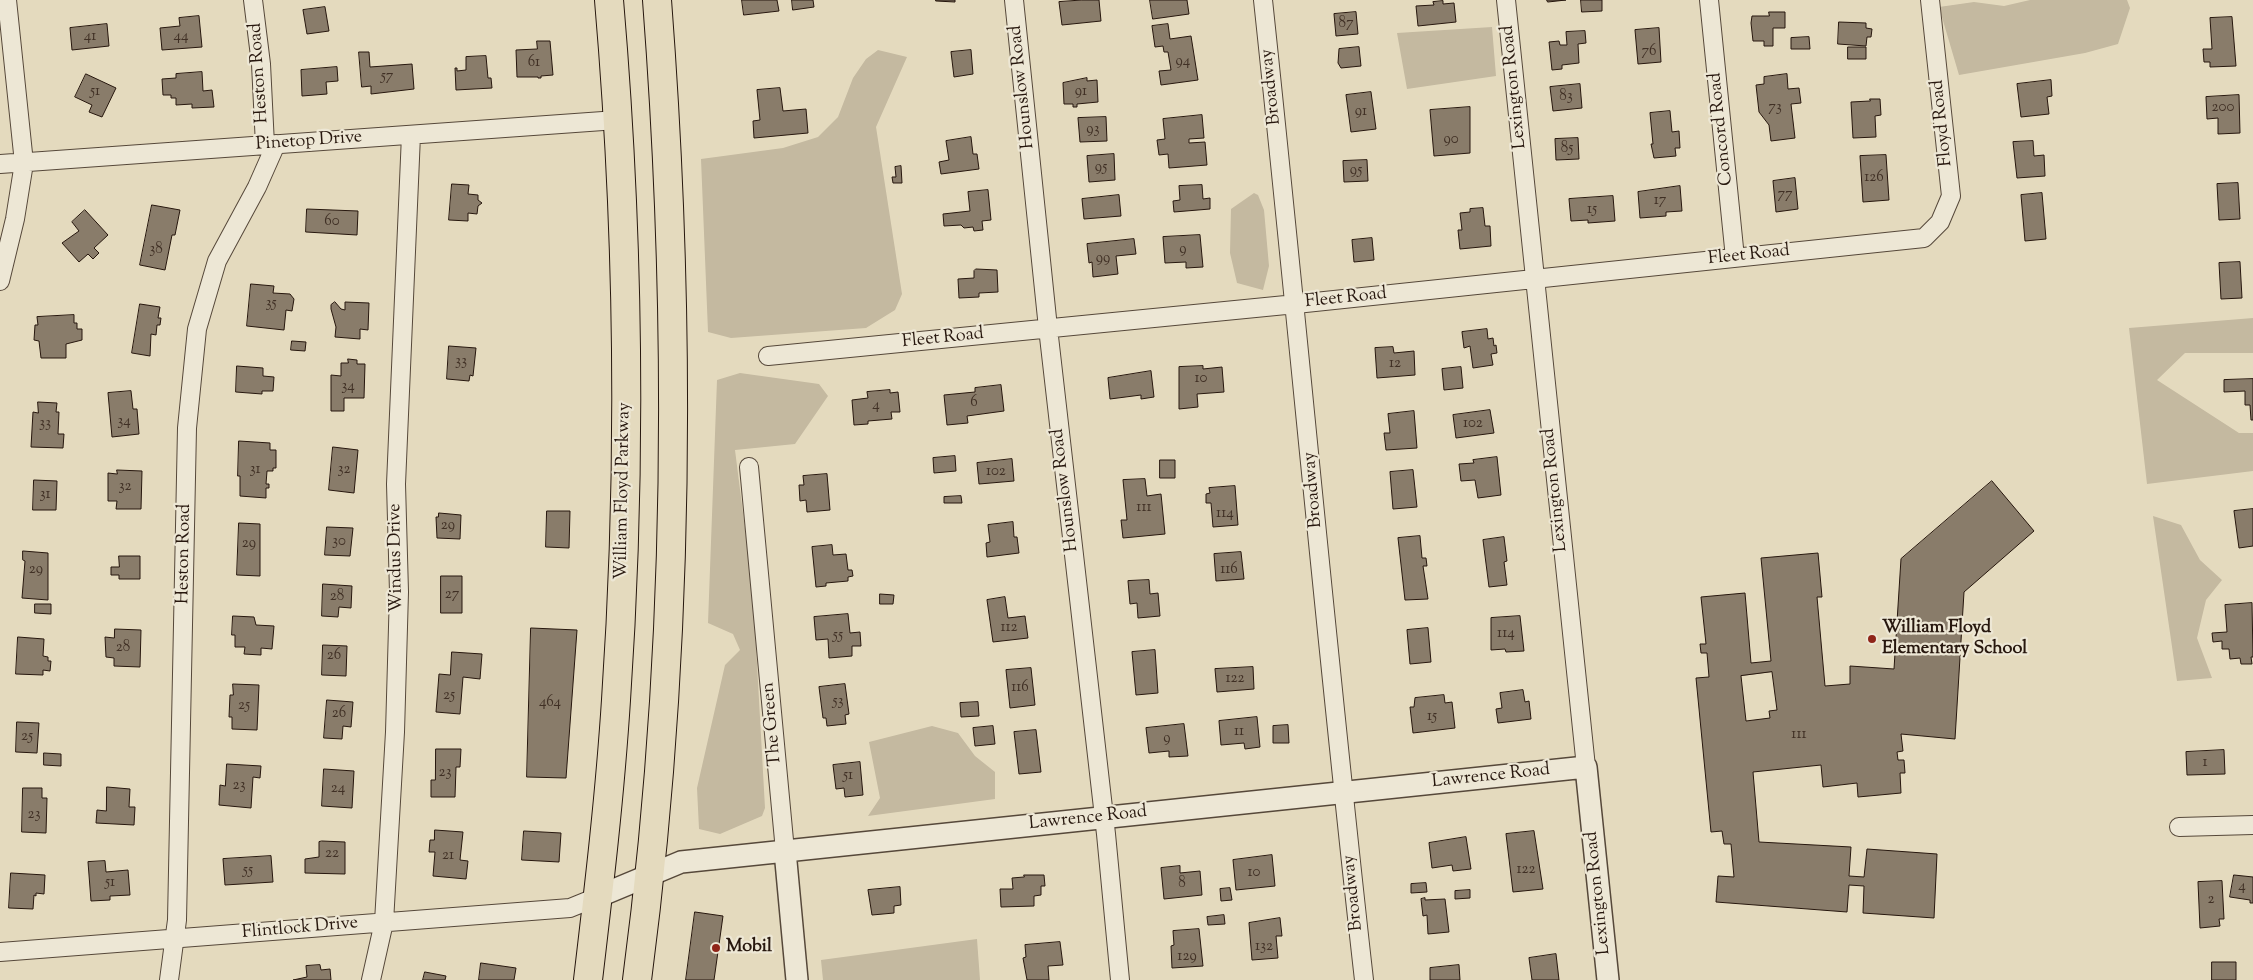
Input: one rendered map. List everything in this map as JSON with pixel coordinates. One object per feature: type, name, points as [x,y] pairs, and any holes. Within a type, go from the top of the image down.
[{"type":"highway","name":"William Floyd Parkway","points":[[588,980],[616,702],[623,554],[626,322],[617,120],[609,0]]},
{"type":"highway","points":[[637,980],[650,875],[666,682],[674,432],[669,197],[657,0]]},
{"type":"street","points":[[0,281],[15,219],[24,163],[13,41],[7,0]]},
{"type":"street","name":"Heston Road","points":[[169,980],[176,939],[186,428],[197,329],[217,261],[257,187],[270,145],[253,0]]},
{"type":"street","name":"Hounslow Road","points":[[1014,0],[1048,328],[1104,817],[1120,980]]},
{"type":"street","name":"Broadway","points":[[1263,0],[1296,304],[1343,792],[1364,980]]},
{"type":"street","name":"Lexington Road","points":[[1506,0],[1608,980]]},
{"type":"street","name":"Concord Road","points":[[1709,0],[1736,258]]},
{"type":"street","name":"Floyd Road","points":[[1924,238],[1940,222],[1951,196],[1930,0]]},
{"type":"street","name":"Pinetop Drive","points":[[0,164],[617,120]]},
{"type":"street","name":"Windus Drive","points":[[371,980],[384,922],[395,732],[399,592],[396,484],[410,135]]},
{"type":"street","name":"Fleet Road","points":[[768,356],[1296,304],[1924,238]]},
{"type":"street","name":"The Green","points":[[749,467],[797,980]]},
{"type":"street","name":"Lawrence Road","points":[[597,897],[681,862],[1586,767]]},
{"type":"street","points":[[2179,827],[2253,825]]},
{"type":"street","name":"Flintlock Drive","points":[[0,952],[570,908],[597,897]]},
{"type":"shaded area","points":[[2030,0],[2127,0],[2130,8],[2118,44],[2085,53],[1959,75],[1939,7],[1974,2],[2004,6]]},
{"type":"shaded area","points":[[1492,27],[1496,76],[1407,89],[1397,33]]},
{"type":"shaded area","points":[[878,50],[907,57],[876,127],[902,294],[895,310],[866,328],[731,338],[708,332],[701,159],[783,148],[818,137],[838,117],[853,78],[866,59]]},
{"type":"shaded area","points":[[1254,193],[1258,195],[1264,210],[1269,266],[1263,290],[1237,283],[1230,253],[1231,209]]},
{"type":"shaded area","points":[[2253,318],[2253,353],[2185,353],[2157,380],[2239,433],[2253,433],[2253,471],[2147,484],[2129,328]]},
{"type":"shaded area","points":[[740,373],[819,384],[828,396],[795,444],[735,450],[753,592],[765,808],[762,816],[720,834],[699,829],[697,788],[725,665],[740,650],[733,634],[708,623],[717,380]]},
{"type":"shaded area","points":[[2153,516],[2181,525],[2200,560],[2222,580],[2206,600],[2197,638],[2212,678],[2177,681]]},
{"type":"shaded area","points":[[932,726],[958,733],[975,756],[995,772],[995,799],[868,816],[880,798],[869,742]]},
{"type":"shaded area","points":[[977,939],[980,980],[823,980],[821,960]]},
{"type":"building","points":[[742,0],[777,0],[779,11],[744,15]]},
{"type":"building","points":[[792,0],[813,0],[814,7],[793,10]]},
{"type":"building","points":[[955,0],[955,2],[936,1]]},
{"type":"building","points":[[1099,0],[1101,21],[1062,25],[1059,2]]},
{"type":"building","points":[[1150,0],[1187,0],[1189,14],[1153,19]]},
{"type":"building","points":[[1547,0],[1566,0],[1548,2]]},
{"type":"building","points":[[1581,0],[1602,0],[1602,11],[1582,12]]},
{"type":"building","points":[[1443,1],[1443,4],[1454,3],[1456,22],[1418,26],[1416,6],[1434,5],[1433,2]]},
{"type":"building","points":[[325,7],[329,31],[307,34],[303,10]]},
{"type":"building","points":[[1356,12],[1358,34],[1336,36],[1334,14]]},
{"type":"building","points":[[1769,12],[1785,12],[1785,28],[1773,28],[1773,46],[1764,46],[1764,41],[1753,41],[1752,16],[1769,16]]},
{"type":"building","points":[[199,16],[202,47],[162,50],[160,28],[180,26],[179,18]]},
{"type":"building","points":[[2232,17],[2236,66],[2210,67],[2210,62],[2204,62],[2203,49],[2212,49],[2210,18]]},
{"type":"building","points":[[1839,22],[1866,23],[1866,28],[1872,29],[1871,37],[1867,37],[1866,46],[1838,44]]},
{"type":"building","points":[[107,24],[109,46],[72,50],[70,28]]},
{"type":"building","points":[[1168,24],[1170,39],[1191,36],[1198,80],[1161,85],[1159,71],[1171,70],[1168,52],[1164,52],[1163,46],[1155,47],[1152,26]]},
{"type":"building","points":[[1659,28],[1661,62],[1638,64],[1635,30]]},
{"type":"building","points":[[1585,31],[1586,43],[1578,44],[1579,63],[1562,65],[1562,69],[1552,70],[1549,42],[1559,41],[1560,45],[1567,45],[1566,32]]},
{"type":"building","points":[[1809,37],[1810,49],[1791,49],[1791,38]]},
{"type":"building","points":[[537,41],[550,41],[553,75],[541,76],[541,78],[517,77],[516,50],[537,49]]},
{"type":"building","points":[[1359,47],[1361,66],[1341,68],[1338,63],[1339,49]]},
{"type":"building","points":[[1848,47],[1866,47],[1866,59],[1848,59]]},
{"type":"building","points":[[971,50],[973,74],[954,77],[951,52]]},
{"type":"building","points":[[359,52],[369,52],[370,67],[412,64],[414,89],[371,94],[371,86],[362,87]]},
{"type":"building","points":[[486,56],[488,78],[491,78],[492,88],[456,90],[455,68],[457,68],[457,71],[466,70],[466,57]]},
{"type":"building","points":[[337,67],[338,81],[326,82],[327,94],[302,96],[301,70]]},
{"type":"building","points":[[202,72],[203,91],[212,90],[214,107],[192,108],[192,104],[176,105],[176,98],[171,98],[171,95],[163,95],[162,79],[176,78],[176,74]]},
{"type":"building","points":[[86,74],[116,88],[102,117],[89,112],[92,105],[75,97]]},
{"type":"building","points":[[1787,74],[1788,89],[1799,88],[1801,103],[1791,104],[1795,138],[1771,141],[1769,125],[1759,112],[1756,85],[1764,84],[1764,77]]},
{"type":"building","points":[[1087,78],[1087,81],[1097,80],[1098,102],[1077,104],[1077,107],[1073,107],[1073,104],[1064,104],[1063,83]]},
{"type":"building","points":[[2051,80],[2052,96],[2047,97],[2049,114],[2021,117],[2017,84]]},
{"type":"building","points":[[1580,84],[1582,108],[1553,111],[1550,87]]},
{"type":"building","points":[[780,88],[783,111],[806,109],[808,133],[754,138],[753,121],[760,120],[757,90]]},
{"type":"building","points":[[1371,92],[1376,129],[1351,132],[1346,95]]},
{"type":"building","points":[[2239,95],[2240,133],[2218,134],[2218,118],[2207,119],[2206,97]]},
{"type":"building","points":[[1870,99],[1880,99],[1881,115],[1875,116],[1876,137],[1853,138],[1851,102],[1870,101]]},
{"type":"building","points":[[1470,107],[1470,153],[1434,156],[1430,110]]},
{"type":"building","points":[[1670,111],[1672,132],[1679,131],[1680,148],[1675,148],[1676,156],[1654,158],[1651,144],[1653,144],[1650,113]]},
{"type":"building","points":[[1202,115],[1204,138],[1189,139],[1189,143],[1205,142],[1207,165],[1169,168],[1168,154],[1159,155],[1157,140],[1165,139],[1163,119]]},
{"type":"building","points":[[1106,117],[1107,141],[1080,142],[1078,118]]},
{"type":"building","points":[[971,137],[973,154],[977,154],[979,169],[941,174],[939,162],[949,160],[946,141]]},
{"type":"building","points":[[1578,138],[1579,159],[1556,160],[1555,139]]},
{"type":"building","points":[[2033,141],[2034,156],[2044,155],[2045,176],[2017,178],[2013,142]]},
{"type":"building","points":[[1114,154],[1115,180],[1089,182],[1087,156]]},
{"type":"building","points":[[1886,155],[1889,200],[1863,202],[1860,156]]},
{"type":"building","points":[[1367,160],[1368,181],[1344,182],[1343,161]]},
{"type":"building","points":[[901,166],[902,183],[893,183],[892,177],[896,177],[895,167]]},
{"type":"building","points":[[1795,178],[1798,209],[1776,212],[1773,181]]},
{"type":"building","points":[[2238,183],[2240,219],[2219,220],[2217,184]]},
{"type":"building","points":[[452,184],[469,185],[468,194],[478,195],[478,200],[482,203],[478,206],[477,214],[468,213],[468,221],[449,220]]},
{"type":"building","points":[[1202,185],[1203,199],[1210,198],[1210,209],[1174,212],[1173,201],[1180,200],[1179,186]]},
{"type":"building","points":[[1680,186],[1682,211],[1666,212],[1666,216],[1640,218],[1638,192]]},
{"type":"building","points":[[988,190],[991,220],[982,221],[983,230],[974,231],[973,227],[964,228],[961,225],[944,226],[943,214],[970,211],[968,192]]},
{"type":"building","points":[[2042,193],[2046,239],[2025,241],[2021,195]]},
{"type":"building","points":[[1119,195],[1121,216],[1084,219],[1082,199]]},
{"type":"building","points":[[1613,196],[1615,221],[1588,223],[1588,220],[1571,221],[1569,199]]},
{"type":"building","points":[[152,205],[180,210],[175,235],[172,235],[165,270],[140,265]]},
{"type":"building","points":[[1483,208],[1485,226],[1490,226],[1491,246],[1460,249],[1458,230],[1462,230],[1460,213],[1470,212],[1470,209]]},
{"type":"building","points":[[307,209],[358,211],[357,235],[306,232]]},
{"type":"building","points":[[85,210],[108,235],[94,248],[99,253],[93,259],[88,254],[79,262],[62,243],[79,231],[72,222]]},
{"type":"building","points":[[1200,235],[1203,267],[1186,268],[1186,262],[1165,263],[1163,237]]},
{"type":"building","points":[[1372,238],[1374,260],[1354,262],[1352,240]]},
{"type":"building","points":[[1134,239],[1136,254],[1116,256],[1118,274],[1093,277],[1092,262],[1089,263],[1087,244]]},
{"type":"building","points":[[2240,262],[2242,298],[2221,299],[2219,263]]},
{"type":"building","points":[[976,269],[997,270],[998,292],[979,293],[979,297],[959,298],[958,279],[974,278],[974,271]]},
{"type":"building","points":[[251,284],[274,286],[273,293],[290,294],[294,299],[292,311],[286,310],[284,330],[247,326]]},
{"type":"building","points":[[335,302],[341,309],[345,310],[345,302],[369,303],[368,330],[360,329],[360,339],[335,337],[336,327],[331,305]]},
{"type":"building","points":[[140,304],[160,307],[158,318],[161,318],[160,325],[157,325],[156,335],[151,334],[150,356],[132,353]]},
{"type":"building","points":[[74,315],[74,323],[77,323],[77,329],[82,329],[82,340],[66,344],[66,358],[41,358],[39,341],[34,340],[35,325],[38,325],[37,317]]},
{"type":"building","points":[[1487,329],[1488,339],[1493,338],[1494,346],[1496,345],[1497,353],[1491,354],[1493,365],[1473,368],[1470,346],[1464,348],[1462,332]]},
{"type":"building","points":[[292,341],[306,342],[305,351],[291,350]]},
{"type":"building","points":[[449,346],[476,348],[473,376],[470,375],[469,381],[447,379]]},
{"type":"building","points":[[1393,347],[1394,353],[1414,351],[1415,375],[1377,378],[1375,348]]},
{"type":"building","points":[[348,359],[357,360],[357,364],[365,364],[364,398],[344,398],[344,411],[331,411],[331,375],[341,376],[341,363],[348,363]]},
{"type":"building","points":[[237,366],[263,368],[263,376],[274,377],[273,391],[262,391],[262,394],[236,392]]},
{"type":"building","points":[[1203,366],[1203,369],[1222,367],[1224,392],[1197,394],[1198,407],[1179,409],[1179,367]]},
{"type":"building","points":[[1461,367],[1463,388],[1444,390],[1442,369]]},
{"type":"building","points":[[1151,371],[1154,397],[1141,399],[1141,395],[1110,399],[1108,378]]},
{"type":"building","points":[[2253,379],[2253,420],[2251,420],[2250,405],[2245,405],[2245,391],[2224,392],[2224,380]]},
{"type":"building","points":[[1001,385],[1004,411],[967,416],[968,423],[947,425],[944,395],[975,392],[975,388]]},
{"type":"building","points":[[890,390],[890,393],[898,392],[900,412],[891,412],[892,419],[868,421],[868,424],[854,425],[852,400],[868,398],[867,392]]},
{"type":"building","points":[[131,391],[133,409],[137,409],[139,434],[112,437],[108,393]]},
{"type":"building","points":[[38,402],[57,403],[56,412],[59,412],[58,434],[64,434],[63,448],[31,447],[33,412],[38,413]]},
{"type":"building","points":[[1490,410],[1494,433],[1456,438],[1453,415]]},
{"type":"building","points":[[1414,411],[1417,448],[1386,450],[1384,433],[1390,433],[1388,414]]},
{"type":"building","points":[[239,441],[270,443],[270,450],[276,450],[276,468],[273,468],[273,471],[267,471],[266,484],[269,484],[269,488],[266,488],[266,498],[240,496],[240,476],[238,476]]},
{"type":"building","points":[[333,447],[358,450],[354,493],[329,490]]},
{"type":"building","points":[[955,456],[956,471],[934,473],[933,458]]},
{"type":"building","points":[[1497,457],[1501,495],[1478,498],[1475,480],[1461,481],[1459,464],[1474,463],[1473,460]]},
{"type":"building","points":[[1012,459],[1014,481],[979,484],[977,463]]},
{"type":"building","points":[[1160,460],[1175,460],[1175,478],[1160,478]]},
{"type":"building","points":[[117,470],[142,471],[141,509],[116,509],[117,501],[108,501],[108,473],[117,474]]},
{"type":"building","points":[[1413,470],[1417,507],[1393,509],[1390,472]]},
{"type":"building","points":[[827,474],[830,510],[807,512],[806,500],[800,501],[799,485],[804,485],[803,476]]},
{"type":"building","points":[[1145,479],[1147,496],[1161,494],[1165,534],[1123,538],[1121,520],[1127,520],[1123,480]]},
{"type":"building","points":[[34,480],[57,481],[56,510],[33,510]]},
{"type":"building","points":[[1992,481],[2034,531],[1964,592],[1955,739],[1901,734],[1903,751],[1897,752],[1898,760],[1904,760],[1905,773],[1900,773],[1901,793],[1858,797],[1857,783],[1823,787],[1821,765],[1753,772],[1759,842],[1851,847],[1849,876],[1864,877],[1867,849],[1937,854],[1934,918],[1863,913],[1864,886],[1849,885],[1847,912],[1716,902],[1718,876],[1734,877],[1731,844],[1724,844],[1722,831],[1711,832],[1696,678],[1709,677],[1707,653],[1701,653],[1700,644],[1706,644],[1701,597],[1745,593],[1751,663],[1771,661],[1761,558],[1818,553],[1822,597],[1817,597],[1825,686],[1850,684],[1850,666],[1894,669],[1901,559]],"holes":[[[1772,672],[1777,710],[1769,711],[1770,718],[1746,721],[1741,676]]]},
{"type":"building","points":[[1235,486],[1238,525],[1213,527],[1211,503],[1206,503],[1206,494],[1210,493],[1209,488]]},
{"type":"building","points":[[961,496],[962,503],[944,503],[944,497]]},
{"type":"building","points":[[2253,509],[2253,546],[2239,548],[2234,511]]},
{"type":"building","points":[[547,511],[570,511],[569,548],[546,547]]},
{"type":"building","points":[[439,513],[461,515],[460,539],[437,538],[436,517],[438,517]]},
{"type":"building","points":[[1013,522],[1014,537],[1017,537],[1019,553],[987,557],[986,543],[990,542],[988,525]]},
{"type":"building","points":[[239,523],[260,524],[260,576],[237,575]]},
{"type":"building","points":[[327,527],[353,528],[350,556],[325,555]]},
{"type":"building","points":[[1420,536],[1422,558],[1426,558],[1427,566],[1423,566],[1428,599],[1405,600],[1398,538]]},
{"type":"building","points":[[1504,537],[1507,561],[1504,562],[1507,585],[1489,587],[1483,540]]},
{"type":"building","points":[[832,545],[833,555],[846,554],[848,570],[852,570],[853,576],[848,577],[848,581],[826,583],[826,586],[816,587],[812,547]]},
{"type":"building","points":[[23,551],[48,553],[48,600],[22,598],[25,561],[23,560]]},
{"type":"building","points":[[1241,552],[1244,579],[1216,581],[1214,554]]},
{"type":"building","points":[[119,556],[140,556],[140,579],[119,579],[119,575],[111,575],[111,567],[119,567]]},
{"type":"building","points":[[441,576],[462,576],[462,613],[441,613]]},
{"type":"building","points":[[1149,580],[1150,594],[1158,593],[1160,616],[1138,618],[1137,603],[1130,604],[1128,581]]},
{"type":"building","points":[[323,584],[352,586],[351,608],[339,607],[338,617],[322,616]]},
{"type":"building","points":[[880,594],[894,595],[893,604],[880,604]]},
{"type":"building","points":[[1005,597],[1008,618],[1025,616],[1028,638],[993,642],[987,600]]},
{"type":"building","points":[[2252,603],[2252,664],[2241,664],[2240,658],[2230,659],[2229,649],[2222,649],[2222,641],[2213,642],[2212,633],[2227,632],[2225,605]]},
{"type":"building","points":[[35,604],[51,604],[51,614],[35,613]]},
{"type":"building","points":[[848,614],[850,633],[860,632],[861,646],[852,646],[852,656],[829,658],[828,639],[816,640],[814,617]]},
{"type":"building","points":[[233,616],[254,617],[256,625],[274,626],[272,649],[261,648],[261,655],[244,654],[245,647],[235,647],[235,635],[232,635]]},
{"type":"building","points":[[1520,616],[1524,651],[1506,652],[1505,649],[1491,650],[1491,618]]},
{"type":"building","points":[[531,628],[577,630],[566,778],[527,777]]},
{"type":"building","points":[[1428,628],[1431,662],[1410,664],[1407,630]]},
{"type":"building","points":[[115,629],[141,630],[140,667],[114,666],[114,658],[106,657],[105,637],[114,638]]},
{"type":"building","points":[[18,637],[44,639],[43,656],[48,657],[48,661],[51,661],[50,671],[43,670],[43,675],[16,674]]},
{"type":"building","points":[[323,645],[347,646],[346,676],[322,675]]},
{"type":"building","points":[[1155,650],[1158,693],[1136,695],[1132,652]]},
{"type":"building","points":[[452,652],[482,654],[480,679],[463,677],[460,714],[436,712],[439,674],[450,675]]},
{"type":"building","points":[[1253,667],[1254,689],[1217,692],[1215,669]]},
{"type":"building","points":[[1031,668],[1035,705],[1010,708],[1006,670]]},
{"type":"building","points":[[233,684],[259,685],[257,730],[232,729],[232,717],[229,717],[230,695],[233,695]]},
{"type":"building","points":[[845,684],[849,714],[845,715],[846,724],[827,726],[826,718],[823,718],[819,687]]},
{"type":"building","points":[[1523,690],[1525,702],[1529,701],[1531,719],[1498,723],[1496,709],[1502,708],[1500,693]]},
{"type":"building","points":[[1444,695],[1445,703],[1452,702],[1455,728],[1413,733],[1410,707],[1414,707],[1415,698]]},
{"type":"building","points":[[327,700],[353,702],[351,727],[343,726],[342,739],[324,738]]},
{"type":"building","points":[[978,702],[979,716],[961,717],[960,703]]},
{"type":"building","points":[[1257,717],[1260,747],[1245,749],[1244,743],[1221,745],[1219,721]]},
{"type":"building","points":[[17,722],[39,723],[37,753],[16,752]]},
{"type":"building","points":[[1184,724],[1188,756],[1169,757],[1169,751],[1149,753],[1146,728]]},
{"type":"building","points":[[1288,725],[1289,743],[1273,743],[1273,726]]},
{"type":"building","points":[[993,726],[995,744],[975,746],[973,728]]},
{"type":"building","points":[[1036,730],[1041,772],[1019,774],[1014,732]]},
{"type":"building","points":[[436,749],[461,749],[460,767],[456,767],[455,797],[431,797],[431,780],[435,780]]},
{"type":"building","points":[[2224,750],[2225,774],[2187,775],[2186,752]]},
{"type":"building","points":[[44,753],[61,754],[61,766],[44,765]]},
{"type":"building","points":[[860,762],[863,795],[845,797],[844,788],[836,789],[833,765]]},
{"type":"building","points":[[227,764],[261,766],[260,778],[253,777],[251,808],[219,805],[220,785],[225,786]]},
{"type":"building","points":[[324,769],[354,771],[352,808],[322,806]]},
{"type":"building","points":[[107,787],[130,789],[129,807],[135,807],[134,825],[96,823],[97,810],[106,811]]},
{"type":"building","points":[[23,788],[42,788],[42,798],[47,798],[46,833],[22,832]]},
{"type":"building","points":[[435,830],[463,832],[460,860],[468,861],[466,879],[433,876],[435,852],[429,852],[430,840],[434,840]]},
{"type":"building","points":[[524,831],[561,833],[559,862],[522,860]]},
{"type":"building","points":[[1534,831],[1543,889],[1513,892],[1506,834]]},
{"type":"building","points":[[1466,837],[1471,869],[1453,871],[1452,865],[1432,868],[1429,843]]},
{"type":"building","points":[[319,842],[345,842],[345,874],[305,873],[305,859],[319,857]]},
{"type":"building","points":[[1272,855],[1275,886],[1236,890],[1233,860]]},
{"type":"building","points":[[271,856],[273,882],[225,885],[223,859]]},
{"type":"building","points":[[105,861],[106,872],[128,870],[130,895],[110,896],[110,900],[91,901],[88,862]]},
{"type":"building","points":[[1180,866],[1180,873],[1200,871],[1202,895],[1164,899],[1161,868]]},
{"type":"building","points":[[11,873],[45,875],[44,894],[36,893],[36,896],[34,895],[33,909],[9,908]]},
{"type":"building","points":[[1024,875],[1044,875],[1045,886],[1041,886],[1041,895],[1034,896],[1034,906],[1001,907],[1000,889],[1013,889],[1012,878],[1024,877]]},
{"type":"building","points":[[2234,875],[2253,877],[2253,903],[2250,903],[2250,900],[2230,897]]},
{"type":"building","points":[[2222,881],[2224,919],[2219,919],[2220,926],[2200,928],[2198,882]]},
{"type":"building","points":[[1426,883],[1427,892],[1411,893],[1411,884]]},
{"type":"building","points":[[900,887],[901,905],[894,906],[894,913],[872,915],[868,890]]},
{"type":"building","points":[[1230,888],[1232,900],[1221,901],[1220,889]]},
{"type":"building","points":[[1470,890],[1470,898],[1455,899],[1455,891]]},
{"type":"building","points":[[1425,898],[1425,900],[1445,899],[1449,932],[1428,934],[1427,915],[1423,916],[1421,899]]},
{"type":"building","points":[[695,912],[723,916],[714,980],[686,980]]},
{"type":"building","points":[[1224,915],[1225,924],[1208,925],[1207,917]]},
{"type":"building","points":[[1280,918],[1282,936],[1276,936],[1278,958],[1252,960],[1249,923]]},
{"type":"building","points":[[1199,929],[1203,966],[1172,968],[1171,946],[1174,945],[1173,931]]},
{"type":"building","points":[[1060,942],[1063,965],[1048,966],[1049,980],[1027,980],[1023,958],[1026,957],[1025,945]]},
{"type":"building","points":[[1556,954],[1559,980],[1532,980],[1529,958]]},
{"type":"building","points":[[2212,962],[2236,962],[2236,980],[2212,980]]},
{"type":"building","points":[[481,963],[516,968],[514,980],[479,980]]},
{"type":"building","points":[[320,965],[321,970],[330,969],[331,980],[293,980],[307,977],[306,966]]},
{"type":"building","points":[[1459,965],[1460,980],[1430,980],[1430,968]]},
{"type":"building","points":[[425,972],[446,976],[445,980],[423,980]]},
{"type":"place","name":"William Floyd Elementary School","points":[[1872,639]]},
{"type":"place","name":"Mobil","points":[[716,948]]}]
